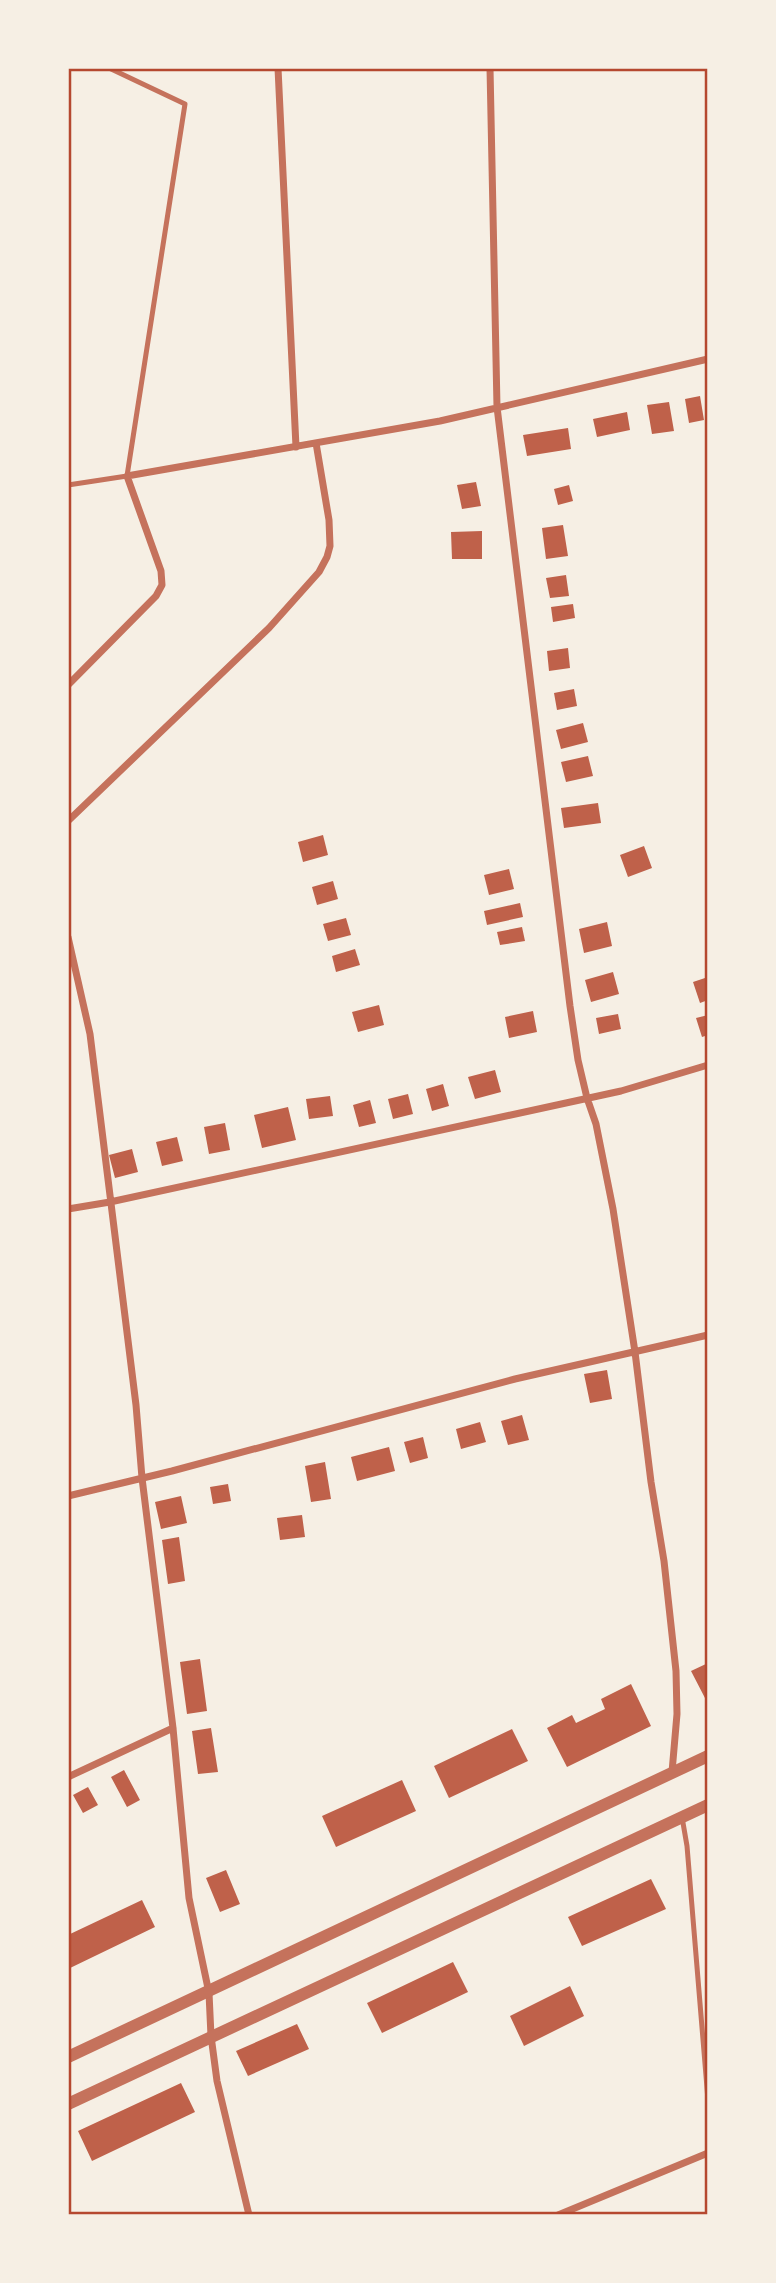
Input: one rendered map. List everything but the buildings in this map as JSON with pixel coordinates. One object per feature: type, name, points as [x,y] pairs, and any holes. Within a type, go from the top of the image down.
[{"type":"street","points":[[278,68],[296,447]]},
{"type":"street","points":[[490,68],[497,407],[570,1006],[578,1060],[596,1124],[614,1209],[675,1649],[677,1714],[672,1772]]},
{"type":"street","points":[[68,684],[156,596],[162,585],[161,571],[127,476],[440,421],[708,359]]},
{"type":"street","points":[[68,821],[269,628],[319,572],[330,546],[329,520],[316,443]]},
{"type":"street","points":[[68,937],[89,1034],[136,1405],[142,1478],[173,1728],[189,1898],[209,1993],[217,2081],[249,2215]]},
{"type":"street","points":[[68,1209],[621,1091],[708,1065]]},
{"type":"street","points":[[68,1496],[515,1379],[708,1335]]},
{"type":"street","points":[[68,1777],[173,1728]]},
{"type":"street","points":[[68,2057],[708,1756]]},
{"type":"street","points":[[68,2104],[708,1805]]},
{"type":"street","points":[[558,2215],[708,2154]]},
{"type":"lane","points":[[68,485],[127,476],[185,104],[109,68]]},
{"type":"lane","points":[[682,1817],[687,1846],[708,2099]]}]
